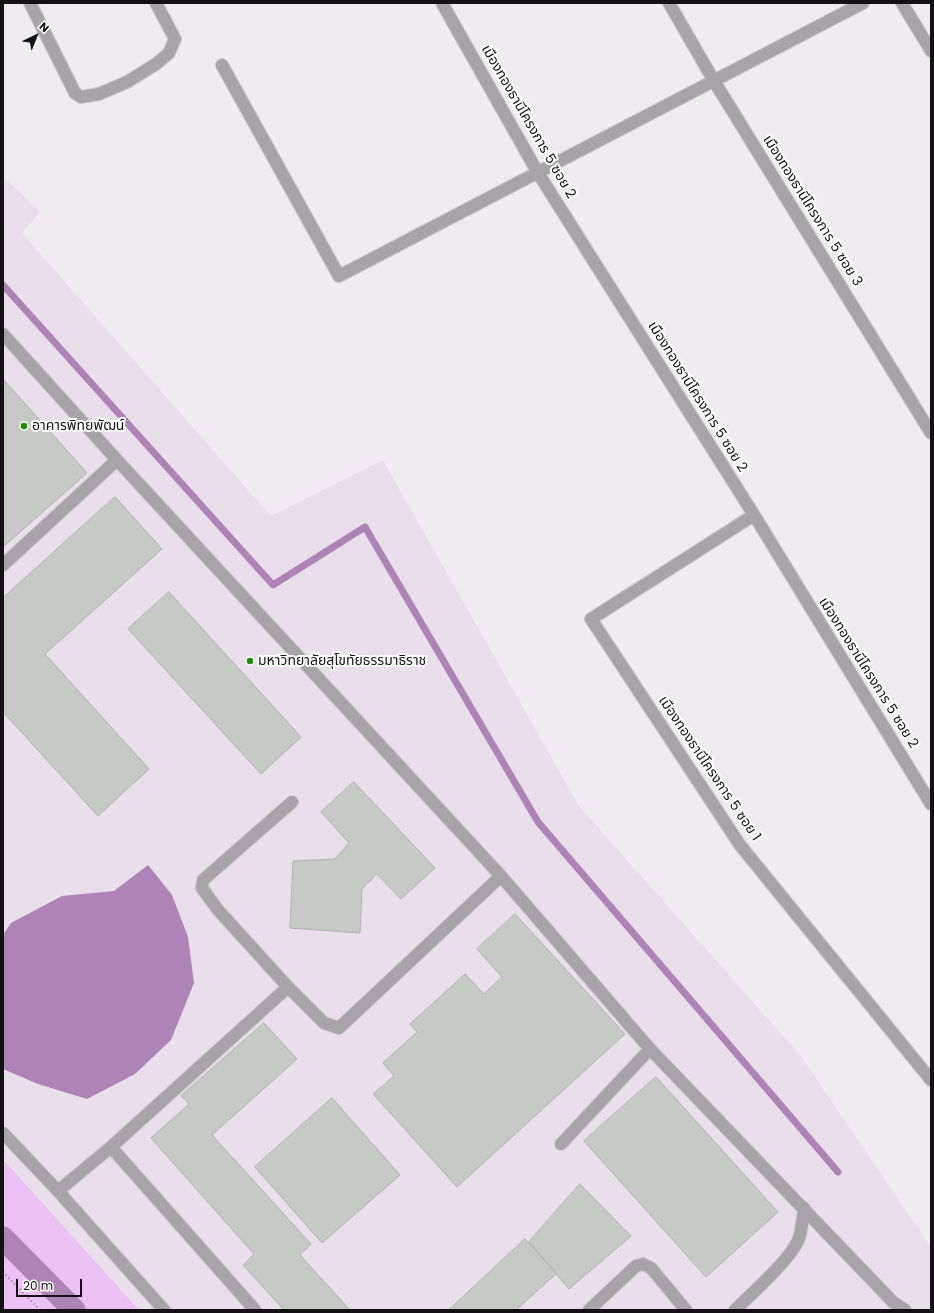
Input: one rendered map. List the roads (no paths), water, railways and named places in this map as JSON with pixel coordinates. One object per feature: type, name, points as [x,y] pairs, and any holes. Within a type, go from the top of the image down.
[{"type":"street","points":[[30,3],[75,93],[81,97],[99,94],[127,82],[156,64],[169,53],[175,39],[156,3]]},
{"type":"street","name":"เมืองทองธานีโครงการ 5 ซอย 2","points":[[442,3],[538,173],[754,515],[931,804]]},
{"type":"street","name":"เมืองทองธานีโครงการ 5 ซอย 3","points":[[669,3],[714,81],[931,433]]},
{"type":"street","points":[[222,65],[339,276],[863,3]]},
{"type":"street","points":[[902,3],[931,51]]},
{"type":"street","points":[[3,334],[117,460],[501,876],[650,1048],[804,1208],[894,1306],[905,1310]]},
{"type":"street","points":[[3,565],[117,460]]},
{"type":"street","name":"เมืองทองธานีโครงการ 5 ซอย 1","points":[[754,515],[591,619],[740,845],[931,1080]]},
{"type":"street","points":[[292,802],[203,880],[202,888],[218,910],[288,987],[324,1023],[339,1028],[501,876]]},
{"type":"street","points":[[58,1191],[111,1147],[288,987]]},
{"type":"street","points":[[562,1144],[650,1048]]},
{"type":"street","points":[[3,1133],[58,1191],[164,1310]]},
{"type":"street","points":[[111,1147],[255,1310]]},
{"type":"street","points":[[735,1310],[794,1249],[800,1236],[804,1208]]},
{"type":"street","points":[[596,1308],[636,1266],[643,1264],[651,1268],[686,1310]]},
{"type":"waterway","points":[[3,285],[273,585],[365,527],[538,822],[838,1172]]},
{"type":"waterway","points":[[3,1238],[74,1310]]},
{"type":"place","name":"อาคารพิทยพัฒน์","points":[[24,426]]},
{"type":"place","name":"มหาวิทยาลัยสุโขทัยธรรมาธิราช","points":[[250,661]]}]
